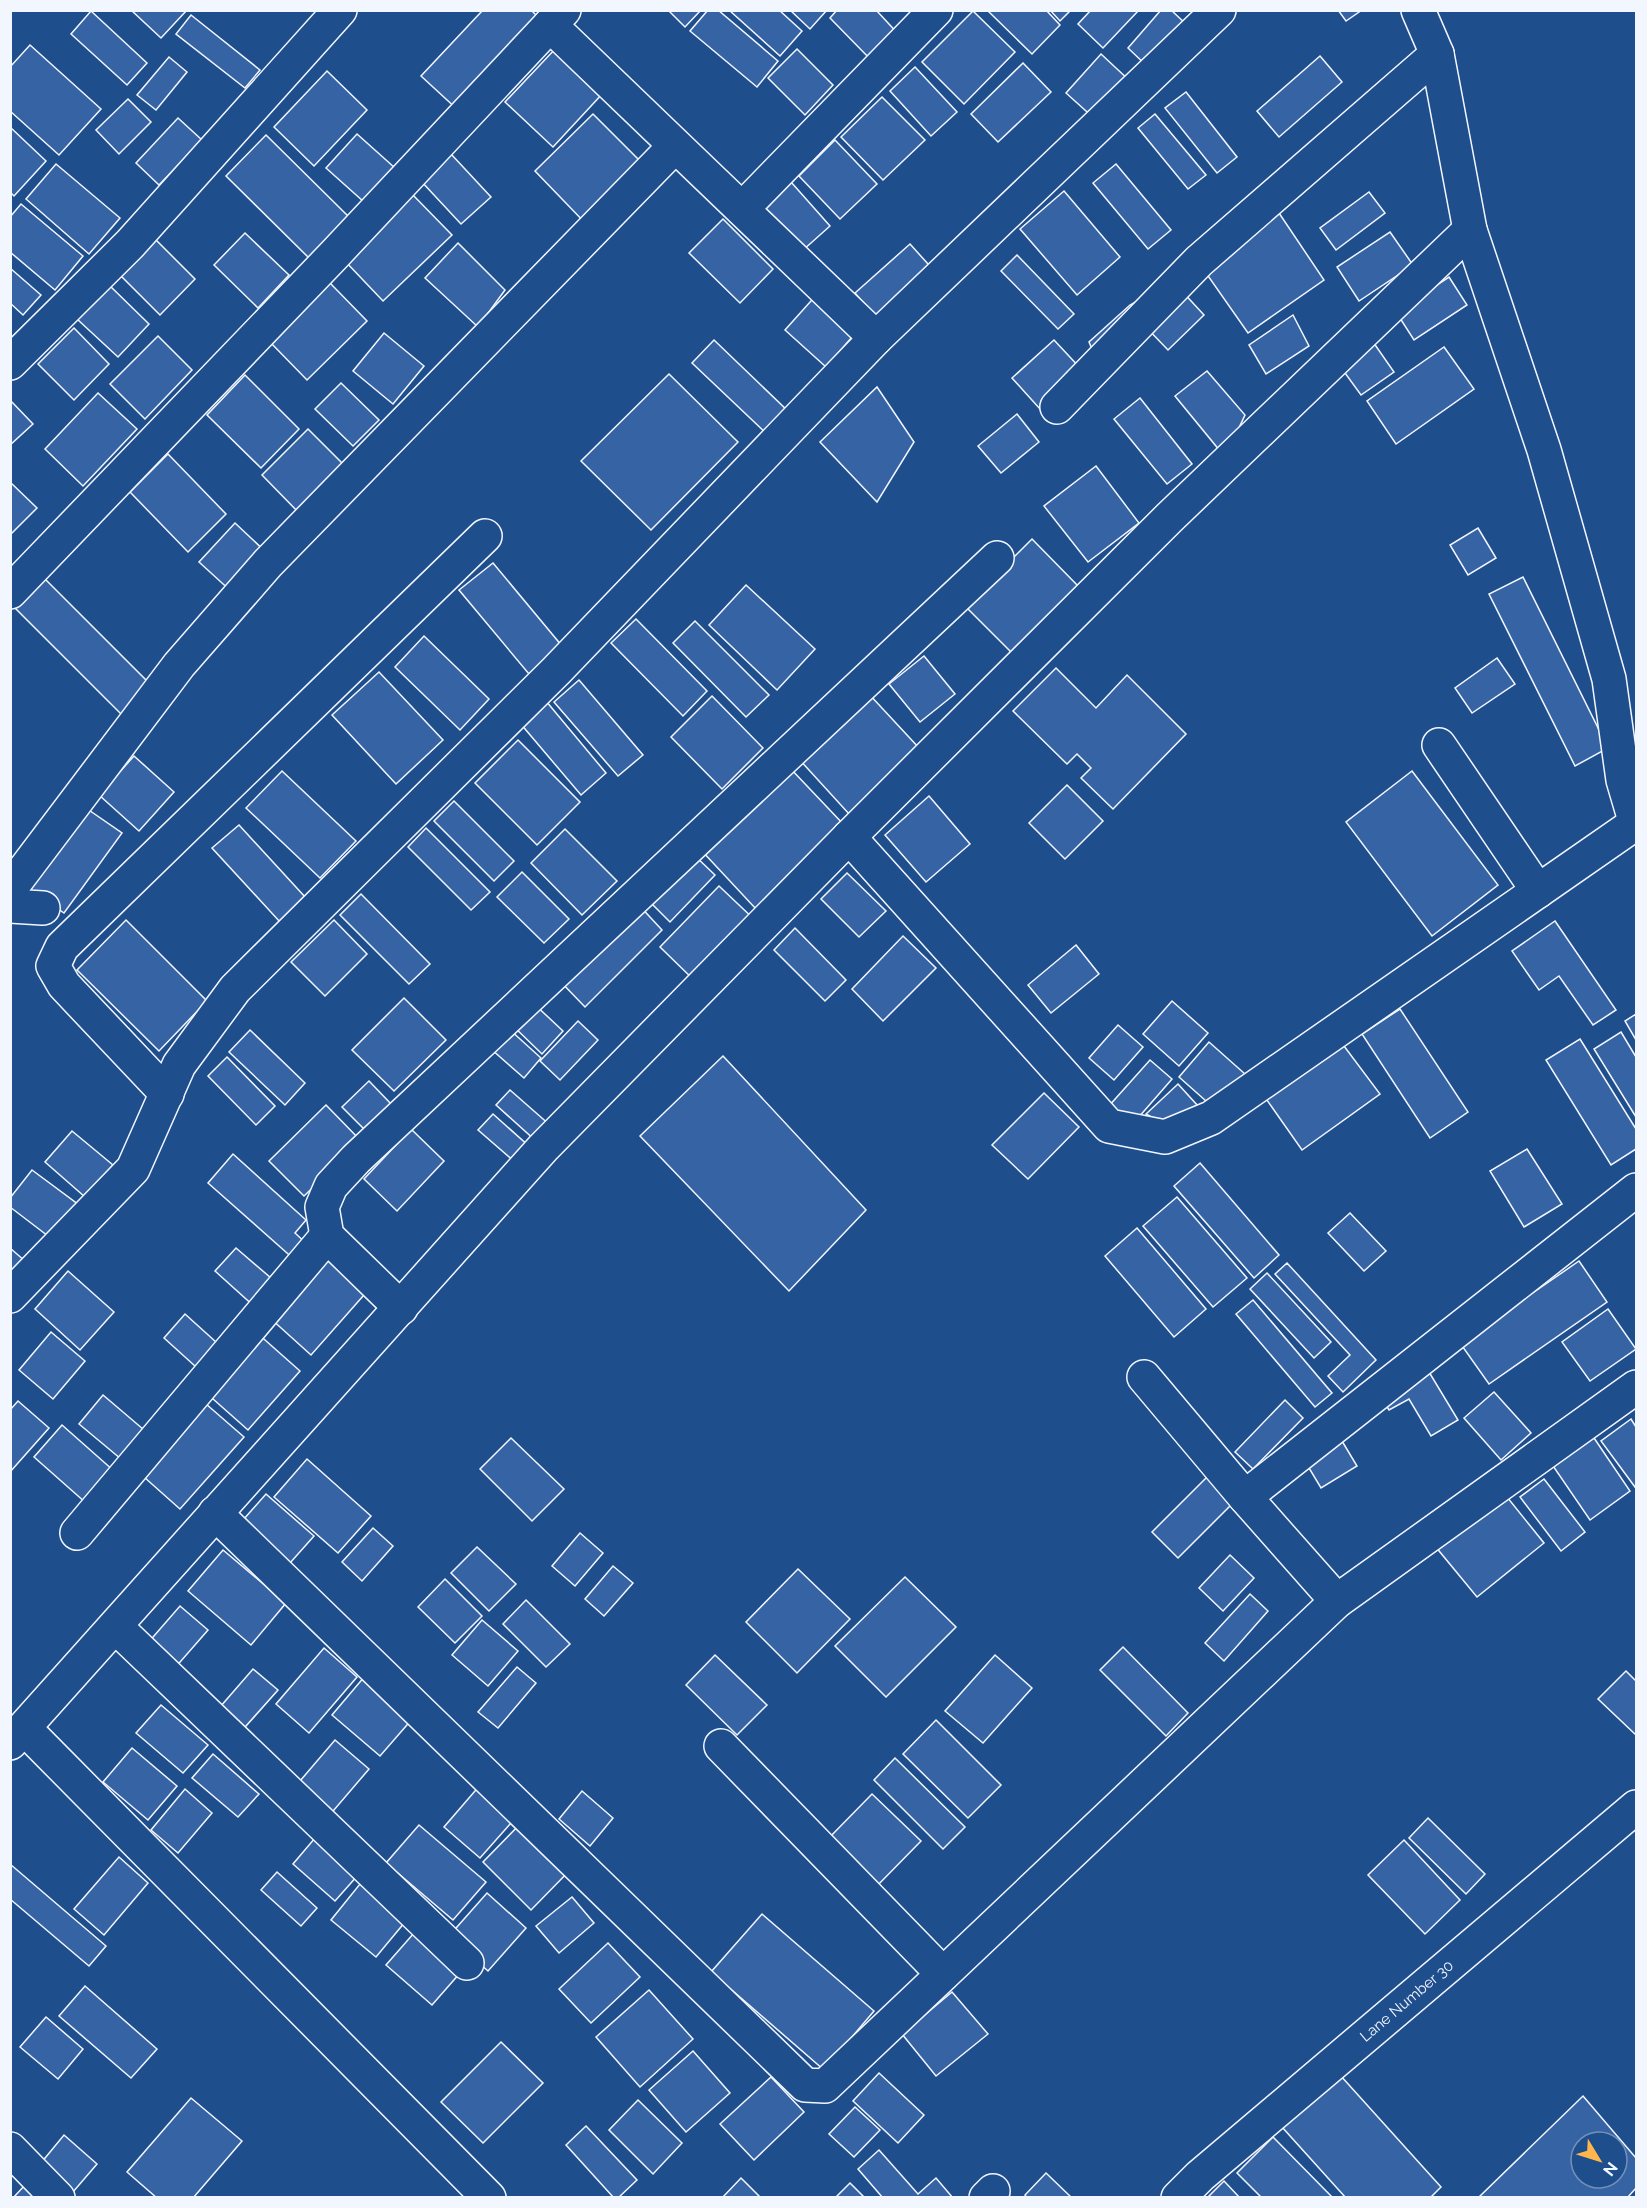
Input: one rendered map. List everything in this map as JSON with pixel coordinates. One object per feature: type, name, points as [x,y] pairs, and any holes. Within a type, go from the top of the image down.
[{"type":"street","points":[[10,363],[130,244],[340,10]]},
{"type":"street","points":[[742,209],[936,10]]},
{"type":"street","points":[[10,1296],[133,1169],[179,1065],[235,989],[556,671],[876,338],[1219,10]]},
{"type":"street","points":[[849,837],[1109,1126],[1165,1137],[1211,1118],[1636,823],[1623,780],[1606,668],[1544,450],[1470,230],[1437,54],[1418,10]]},
{"type":"street","points":[[10,592],[335,254],[557,18],[675,146],[876,338]]},
{"type":"street","points":[[1057,407],[1199,261],[1437,54]]},
{"type":"street","points":[[10,889],[179,665],[268,562],[675,146]]},
{"type":"street","points":[[489,2198],[17,1736],[543,1148],[849,837],[1169,518],[1470,230]]},
{"type":"street","points":[[166,1094],[64,986],[53,966],[62,947],[485,536]]},
{"type":"street","points":[[401,1308],[327,1236],[322,1207],[331,1186],[356,1159],[997,558]]},
{"type":"street","points":[[1439,745],[1538,891]]},
{"type":"street","points":[[10,906],[43,908]]},
{"type":"street","points":[[1245,1497],[1636,1190]]},
{"type":"street","points":[[77,1533],[327,1236]]},
{"type":"street","points":[[1144,1377],[1245,1497],[1337,1601]]},
{"type":"street","points":[[216,1513],[805,2085],[825,2086],[1337,1601],[1636,1386]]},
{"type":"street","points":[[116,1627],[467,1963]]},
{"type":"street","points":[[721,1746],[943,1974]]},
{"type":"street","name":"Lane Number 30","points":[[1178,2198],[1200,2176],[1636,1807]]},
{"type":"street","points":[[10,2150],[58,2198]]},
{"type":"building","points":[[131,10],[187,10],[161,38]]},
{"type":"building","points":[[483,10],[531,10],[543,22],[459,111],[421,76]]},
{"type":"building","points":[[668,10],[701,10],[685,27]]},
{"type":"building","points":[[708,10],[718,10],[778,61],[757,87],[690,31]]},
{"type":"building","points":[[729,10],[779,10],[802,31],[780,56]]},
{"type":"building","points":[[790,10],[827,10],[810,29]]},
{"type":"building","points":[[837,10],[876,10],[901,37],[874,63],[830,18]]},
{"type":"building","points":[[987,10],[1046,10],[1060,25],[1032,54]]},
{"type":"building","points":[[1050,10],[1071,10],[1060,21]]},
{"type":"building","points":[[1091,10],[1139,10],[1103,48],[1078,24]]},
{"type":"building","points":[[1161,10],[1171,10],[1188,26],[1149,68],[1128,48]]},
{"type":"building","points":[[1338,10],[1362,10],[1346,21]]},
{"type":"building","points":[[91,11],[147,63],[127,85],[71,34]]},
{"type":"building","points":[[973,11],[1015,52],[964,104],[922,62]]},
{"type":"building","points":[[191,15],[260,70],[245,88],[176,34]]},
{"type":"building","points":[[30,45],[101,109],[59,155],[10,111],[10,67]]},
{"type":"building","points":[[556,48],[604,92],[553,147],[505,102]]},
{"type":"building","points":[[797,49],[833,85],[805,115],[768,78]]},
{"type":"building","points":[[1101,54],[1131,82],[1096,120],[1066,93]]},
{"type":"building","points":[[1320,56],[1342,82],[1279,137],[1257,111]]},
{"type":"building","points":[[169,57],[187,72],[156,110],[137,95]]},
{"type":"building","points":[[1023,63],[1051,92],[998,142],[971,114]]},
{"type":"building","points":[[915,67],[957,112],[931,136],[890,91]]},
{"type":"building","points":[[327,71],[367,110],[314,166],[274,127]]},
{"type":"building","points":[[1186,92],[1237,157],[1217,173],[1165,108]]},
{"type":"building","points":[[882,97],[925,140],[883,180],[841,137]]},
{"type":"building","points":[[128,99],[151,122],[119,154],[96,130]]},
{"type":"building","points":[[593,114],[648,169],[589,227],[535,171]]},
{"type":"building","points":[[1155,114],[1206,175],[1188,189],[1138,128]]},
{"type":"building","points":[[178,118],[202,140],[159,185],[136,163]]},
{"type":"building","points":[[10,127],[46,161],[14,196],[10,192]]},
{"type":"building","points":[[357,134],[395,168],[364,202],[326,168]]},
{"type":"building","points":[[266,135],[350,218],[310,259],[226,176]]},
{"type":"building","points":[[835,140],[877,184],[840,219],[799,176]]},
{"type":"building","points":[[451,154],[491,197],[461,224],[421,181]]},
{"type":"building","points":[[56,164],[120,218],[89,254],[26,199]]},
{"type":"building","points":[[1116,164],[1171,230],[1148,249],[1093,183]]},
{"type":"building","points":[[791,182],[830,226],[802,251],[762,207]]},
{"type":"building","points":[[1064,191],[1120,257],[1077,295],[1020,229]]},
{"type":"building","points":[[1369,192],[1385,213],[1336,250],[1320,228]]},
{"type":"building","points":[[412,194],[452,235],[383,301],[344,260]]},
{"type":"building","points":[[21,204],[83,256],[55,290],[10,252],[10,217]]},
{"type":"building","points":[[1277,210],[1324,280],[1248,333],[1199,263]]},
{"type":"building","points":[[723,219],[773,269],[740,303],[689,253]]},
{"type":"building","points":[[1390,232],[1413,265],[1359,301],[1337,267]]},
{"type":"building","points":[[245,233],[289,275],[258,308],[214,265]]},
{"type":"building","points":[[152,236],[195,279],[160,315],[117,272]]},
{"type":"building","points":[[458,243],[505,290],[478,327],[425,278]]},
{"type":"building","points":[[910,244],[937,274],[882,324],[855,293]]},
{"type":"building","points":[[1017,255],[1074,314],[1058,329],[1001,271]]},
{"type":"building","points":[[10,268],[41,295],[23,315],[10,303]]},
{"type":"building","points":[[1449,277],[1467,305],[1414,340],[1396,312]]},
{"type":"building","points":[[330,283],[367,321],[307,380],[270,342]]},
{"type":"building","points":[[109,285],[149,324],[118,357],[77,319]]},
{"type":"building","points":[[1180,289],[1204,315],[1168,350],[1143,324]]},
{"type":"building","points":[[1157,290],[1094,354],[1089,342],[1130,305]]},
{"type":"building","points":[[819,292],[859,329],[826,367],[785,330]]},
{"type":"building","points":[[1293,315],[1309,346],[1266,374],[1249,345]]},
{"type":"building","points":[[74,328],[109,364],[74,400],[38,364]]},
{"type":"building","points":[[384,333],[424,366],[393,404],[353,371]]},
{"type":"building","points":[[158,336],[192,370],[145,419],[110,384]]},
{"type":"building","points":[[1371,339],[1394,372],[1361,395],[1337,362]]},
{"type":"building","points":[[714,340],[790,413],[769,436],[692,363]]},
{"type":"building","points":[[1054,340],[1082,370],[1040,409],[1012,378]]},
{"type":"building","points":[[1444,347],[1474,389],[1396,444],[1367,401]]},
{"type":"building","points":[[1207,371],[1245,415],[1225,457],[1175,396]]},
{"type":"building","points":[[669,374],[738,442],[651,530],[581,461]]},
{"type":"building","points":[[245,375],[299,429],[261,468],[207,415]]},
{"type":"building","points":[[341,383],[379,420],[353,446],[315,409]]},
{"type":"building","points":[[877,387],[914,442],[877,502],[820,442]]},
{"type":"building","points":[[98,393],[137,429],[83,486],[45,449]]},
{"type":"building","points":[[1140,398],[1192,464],[1167,484],[1114,419]]},
{"type":"building","points":[[10,400],[33,424],[10,445]]},
{"type":"building","points":[[1017,414],[1039,442],[1001,473],[978,446]]},
{"type":"building","points":[[308,429],[346,467],[300,514],[262,475]]},
{"type":"building","points":[[168,454],[226,514],[188,552],[130,492]]},
{"type":"building","points":[[1096,466],[1139,523],[1088,562],[1044,506]]},
{"type":"building","points":[[10,482],[37,508],[10,535]]},
{"type":"building","points":[[235,523],[269,555],[234,594],[199,562]]},
{"type":"building","points":[[1478,528],[1496,558],[1468,575],[1450,545]]},
{"type":"building","points":[[1032,539],[1080,588],[1013,654],[965,606]]},
{"type":"building","points":[[493,563],[562,646],[529,674],[459,590]]},
{"type":"building","points":[[1523,577],[1608,748],[1575,766],[1489,594]]},
{"type":"building","points":[[44,578],[152,686],[123,716],[15,608]]},
{"type":"building","points":[[746,585],[815,649],[777,690],[709,625]]},
{"type":"building","points":[[636,619],[707,691],[683,716],[611,643]]},
{"type":"building","points":[[695,621],[769,695],[746,717],[673,643]]},
{"type":"building","points":[[424,636],[489,699],[460,730],[395,667]]},
{"type":"building","points":[[924,656],[955,694],[920,722],[889,684]]},
{"type":"building","points":[[1497,658],[1515,684],[1472,713],[1455,688]]},
{"type":"building","points":[[1056,668],[1096,708],[1127,675],[1186,734],[1113,809],[1081,778],[1091,768],[1077,754],[1067,764],[1013,711]]},
{"type":"building","points":[[379,672],[443,740],[396,784],[332,715]]},
{"type":"building","points":[[579,680],[643,755],[618,776],[554,702]]},
{"type":"building","points":[[868,693],[920,749],[850,815],[798,758]]},
{"type":"building","points":[[712,696],[763,748],[722,789],[671,737]]},
{"type":"building","points":[[546,701],[606,773],[581,795],[520,723]]},
{"type":"building","points":[[518,740],[580,802],[537,845],[475,783]]},
{"type":"building","points":[[134,756],[174,792],[139,831],[99,795]]},
{"type":"building","points":[[789,767],[845,826],[756,909],[701,850]]},
{"type":"building","points":[[282,771],[356,841],[320,878],[246,808]]},
{"type":"building","points":[[1412,771],[1498,885],[1432,936],[1346,822]]},
{"type":"building","points":[[1067,785],[1103,821],[1065,859],[1029,823]]},
{"type":"building","points":[[929,796],[970,844],[926,882],[885,835]]},
{"type":"building","points":[[454,801],[514,861],[494,881],[434,821]]},
{"type":"building","points":[[83,806],[122,833],[64,913],[25,886]]},
{"type":"building","points":[[239,825],[306,898],[280,922],[212,848]]},
{"type":"building","points":[[426,828],[490,892],[471,910],[408,847]]},
{"type":"building","points":[[565,829],[617,881],[582,915],[531,863]]},
{"type":"building","points":[[693,854],[715,875],[670,922],[649,901]]},
{"type":"building","points":[[522,872],[569,919],[544,943],[497,897]]},
{"type":"building","points":[[847,873],[886,911],[859,937],[821,899]]},
{"type":"building","points":[[719,886],[758,923],[698,984],[660,947]]},
{"type":"building","points":[[361,894],[430,964],[409,984],[340,915]]},
{"type":"building","points":[[636,902],[662,930],[585,1007],[558,979]]},
{"type":"building","points":[[126,920],[207,1001],[159,1051],[77,970]]},
{"type":"building","points":[[334,920],[367,954],[325,996],[291,962]]},
{"type":"building","points":[[1555,921],[1616,1010],[1593,1025],[1559,976],[1539,990],[1512,951]]},
{"type":"building","points":[[795,928],[846,980],[825,1001],[774,950]]},
{"type":"building","points":[[903,936],[936,968],[883,1021],[852,989]]},
{"type":"building","points":[[1076,945],[1099,974],[1051,1013],[1028,985]]},
{"type":"building","points":[[404,998],[446,1040],[394,1091],[352,1050]]},
{"type":"building","points":[[531,1001],[563,1031],[542,1054],[510,1023]]},
{"type":"building","points":[[1172,1001],[1208,1033],[1179,1066],[1143,1034]]},
{"type":"building","points":[[1400,1009],[1468,1112],[1430,1138],[1362,1034]]},
{"type":"building","points":[[1636,1014],[1636,1040],[1625,1021]]},
{"type":"building","points":[[578,1021],[598,1040],[560,1080],[540,1061]]},
{"type":"building","points":[[1118,1025],[1143,1047],[1114,1080],[1089,1058]]},
{"type":"building","points":[[509,1029],[541,1058],[524,1078],[491,1049]]},
{"type":"building","points":[[250,1030],[305,1083],[285,1105],[229,1052]]},
{"type":"building","points":[[1621,1032],[1636,1057],[1636,1117],[1594,1049]]},
{"type":"building","points":[[1338,1038],[1380,1094],[1302,1150],[1262,1093]]},
{"type":"building","points":[[1580,1039],[1636,1129],[1636,1149],[1611,1165],[1546,1060]]},
{"type":"building","points":[[1209,1042],[1245,1074],[1215,1109],[1179,1077]]},
{"type":"building","points":[[723,1056],[866,1210],[789,1291],[640,1136]]},
{"type":"building","points":[[227,1057],[275,1106],[256,1125],[208,1076]]},
{"type":"building","points":[[1150,1060],[1172,1079],[1131,1126],[1108,1107]]},
{"type":"building","points":[[369,1081],[393,1106],[367,1132],[342,1107]]},
{"type":"building","points":[[1178,1084],[1198,1106],[1171,1128],[1146,1114]]},
{"type":"building","points":[[510,1090],[551,1126],[537,1142],[496,1105]]},
{"type":"building","points":[[1044,1093],[1079,1127],[1028,1179],[992,1145]]},
{"type":"building","points":[[326,1105],[361,1141],[304,1196],[269,1161]]},
{"type":"building","points":[[493,1114],[530,1147],[516,1163],[478,1130]]},
{"type":"building","points":[[411,1129],[444,1161],[397,1211],[364,1179]]},
{"type":"building","points":[[72,1131],[113,1165],[85,1197],[45,1162]]},
{"type":"building","points":[[1527,1149],[1562,1204],[1524,1227],[1490,1171]]},
{"type":"building","points":[[233,1154],[306,1220],[295,1233],[309,1246],[296,1261],[208,1183]]},
{"type":"building","points":[[1200,1163],[1279,1255],[1254,1278],[1174,1186]]},
{"type":"building","points":[[32,1170],[79,1205],[52,1239],[10,1207],[10,1198]]},
{"type":"building","points":[[1177,1197],[1247,1278],[1213,1307],[1143,1226]]},
{"type":"building","points":[[1350,1213],[1386,1251],[1364,1271],[1328,1233]]},
{"type":"building","points":[[1137,1228],[1206,1309],[1174,1337],[1105,1256]]},
{"type":"building","points":[[10,1248],[25,1261],[10,1277]]},
{"type":"building","points":[[236,1248],[278,1284],[256,1308],[215,1271]]},
{"type":"building","points":[[330,1250],[371,1287],[311,1355],[270,1318]]},
{"type":"building","points":[[1579,1261],[1607,1302],[1489,1384],[1460,1343]]},
{"type":"building","points":[[1287,1263],[1376,1360],[1343,1392],[1328,1376],[1350,1355],[1275,1274]]},
{"type":"building","points":[[68,1271],[114,1312],[80,1350],[35,1309]]},
{"type":"building","points":[[1267,1273],[1331,1342],[1314,1358],[1250,1289]]},
{"type":"building","points":[[1253,1300],[1332,1393],[1315,1407],[1236,1314]]},
{"type":"building","points":[[1608,1309],[1636,1349],[1590,1381],[1562,1342]]},
{"type":"building","points":[[185,1314],[227,1352],[206,1376],[164,1338]]},
{"type":"building","points":[[51,1332],[85,1361],[53,1399],[19,1370]]},
{"type":"building","points":[[256,1332],[300,1371],[248,1430],[204,1391]]},
{"type":"building","points":[[1426,1367],[1458,1420],[1431,1436],[1409,1399],[1389,1410],[1380,1395]]},
{"type":"building","points":[[1494,1392],[1531,1433],[1501,1460],[1464,1418]]},
{"type":"building","points":[[103,1395],[150,1435],[127,1464],[79,1424]]},
{"type":"building","points":[[198,1397],[244,1437],[180,1509],[135,1469]]},
{"type":"building","points":[[1285,1400],[1303,1418],[1253,1469],[1235,1452]]},
{"type":"building","points":[[18,1401],[49,1428],[10,1472],[10,1410]]},
{"type":"building","points":[[1631,1419],[1636,1427],[1635,1487],[1601,1441]]},
{"type":"building","points":[[62,1425],[114,1471],[86,1503],[34,1457]]},
{"type":"building","points":[[1592,1435],[1630,1491],[1590,1520],[1551,1463]]},
{"type":"building","points":[[511,1438],[564,1489],[532,1521],[480,1469]]},
{"type":"building","points":[[1342,1441],[1357,1466],[1321,1488],[1306,1463]]},
{"type":"building","points":[[307,1459],[371,1516],[338,1553],[274,1497]]},
{"type":"building","points":[[1211,1473],[1237,1499],[1178,1558],[1152,1532]]},
{"type":"building","points":[[1544,1479],[1585,1532],[1561,1551],[1520,1497]]},
{"type":"building","points":[[1503,1492],[1544,1543],[1477,1597],[1435,1546]]},
{"type":"building","points":[[266,1494],[314,1536],[290,1563],[243,1520]]},
{"type":"building","points":[[373,1528],[393,1546],[362,1581],[342,1562]]},
{"type":"building","points":[[580,1533],[603,1553],[575,1586],[552,1566]]},
{"type":"building","points":[[477,1547],[516,1584],[489,1611],[451,1573]]},
{"type":"building","points":[[223,1550],[286,1603],[251,1645],[188,1591]]},
{"type":"building","points":[[1230,1555],[1254,1578],[1223,1611],[1199,1588]]},
{"type":"building","points":[[613,1566],[633,1583],[604,1616],[585,1599]]},
{"type":"building","points":[[798,1569],[850,1619],[797,1673],[746,1622]]},
{"type":"building","points":[[905,1577],[956,1627],[886,1697],[835,1646]]},
{"type":"building","points":[[445,1579],[482,1616],[455,1643],[418,1607]]},
{"type":"building","points":[[1250,1594],[1268,1611],[1224,1661],[1205,1643]]},
{"type":"building","points":[[526,1600],[570,1644],[546,1667],[503,1624]]},
{"type":"building","points":[[180,1606],[208,1630],[174,1669],[147,1644]]},
{"type":"building","points":[[482,1620],[518,1651],[488,1686],[452,1655]]},
{"type":"building","points":[[1123,1647],[1188,1713],[1166,1736],[1100,1670]]},
{"type":"building","points":[[324,1648],[357,1677],[309,1733],[276,1704]]},
{"type":"building","points":[[715,1655],[767,1705],[737,1735],[686,1685]]},
{"type":"building","points":[[995,1655],[1032,1688],[983,1743],[945,1711]]},
{"type":"building","points":[[517,1667],[536,1683],[498,1728],[478,1712]]},
{"type":"building","points":[[253,1669],[278,1690],[238,1735],[214,1714]]},
{"type":"building","points":[[1626,1671],[1636,1681],[1636,1735],[1598,1699]]},
{"type":"building","points":[[365,1676],[413,1718],[380,1756],[332,1715]]},
{"type":"building","points":[[161,1705],[208,1745],[183,1773],[136,1733]]},
{"type":"building","points":[[936,1720],[1001,1785],[968,1818],[903,1754]]},
{"type":"building","points":[[335,1740],[369,1769],[328,1817],[294,1788]]},
{"type":"building","points":[[132,1748],[177,1786],[148,1820],[103,1782]]},
{"type":"building","points":[[213,1754],[259,1794],[238,1817],[192,1778]]},
{"type":"building","points":[[895,1758],[965,1827],[943,1849],[874,1780]]},
{"type":"building","points":[[481,1784],[518,1815],[480,1858],[444,1827]]},
{"type":"building","points":[[185,1789],[212,1813],[178,1853],[151,1830]]},
{"type":"building","points":[[582,1791],[613,1818],[590,1846],[559,1819]]},
{"type":"building","points":[[872,1794],[921,1841],[875,1888],[826,1841]]},
{"type":"building","points":[[526,1818],[574,1866],[531,1910],[483,1862]]},
{"type":"building","points":[[1428,1818],[1485,1874],[1466,1894],[1409,1838]]},
{"type":"building","points":[[419,1825],[486,1882],[453,1920],[386,1863]]},
{"type":"building","points":[[315,1838],[358,1875],[335,1901],[293,1864]]},
{"type":"building","points":[[1404,1840],[1460,1900],[1425,1934],[1368,1875]]},
{"type":"building","points":[[119,1857],[148,1883],[104,1935],[74,1909]]},
{"type":"building","points":[[10,1864],[106,1946],[89,1966],[10,1899]]},
{"type":"building","points":[[277,1872],[317,1908],[301,1926],[261,1890]]},
{"type":"building","points":[[360,1884],[405,1922],[376,1957],[331,1920]]},
{"type":"building","points":[[487,1893],[526,1928],[488,1971],[449,1936]]},
{"type":"building","points":[[572,1897],[594,1923],[559,1953],[536,1926]]},
{"type":"building","points":[[762,1914],[874,2011],[824,2070],[711,1972]]},
{"type":"building","points":[[414,1933],[460,1973],[432,2005],[386,1965]]},
{"type":"building","points":[[608,1943],[640,1977],[591,2023],[559,1989]]},
{"type":"building","points":[[85,1986],[157,2049],[131,2078],[59,2016]]},
{"type":"building","points":[[649,1990],[693,2039],[640,2087],[596,2037]]},
{"type":"building","points":[[952,1992],[988,2034],[936,2076],[902,2034]]},
{"type":"building","points":[[46,2017],[83,2049],[58,2079],[20,2047]]},
{"type":"building","points":[[501,2042],[543,2083],[483,2143],[441,2102]]},
{"type":"building","points":[[693,2051],[730,2093],[686,2132],[649,2090]]},
{"type":"building","points":[[879,2073],[924,2115],[898,2143],[853,2101]]},
{"type":"building","points":[[1340,2075],[1441,2187],[1430,2198],[1346,2198],[1282,2127]]},
{"type":"building","points":[[771,2077],[804,2112],[754,2160],[720,2124]]},
{"type":"building","points":[[1583,2096],[1612,2130],[1569,2130],[1569,2190],[1629,2190],[1629,2150],[1636,2158],[1636,2188],[1627,2198],[1478,2198]]},
{"type":"building","points":[[191,2098],[242,2141],[193,2198],[157,2198],[127,2172]]},
{"type":"building","points":[[638,2100],[682,2143],[653,2174],[609,2130]]},
{"type":"building","points":[[855,2107],[880,2130],[854,2157],[829,2134]]},
{"type":"building","points":[[586,2126],[637,2180],[618,2198],[614,2198],[566,2145]]},
{"type":"building","points":[[64,2135],[97,2164],[73,2192],[41,2163]]},
{"type":"building","points":[[1273,2137],[1333,2198],[1262,2198],[1237,2173]]},
{"type":"building","points":[[879,2150],[918,2194],[936,2178],[953,2198],[883,2198],[858,2169]]},
{"type":"building","points":[[1046,2173],[1072,2198],[1027,2198],[1025,2195]]},
{"type":"building","points":[[741,2178],[761,2198],[722,2198]]},
{"type":"building","points":[[1224,2181],[1240,2198],[1207,2198]]},
{"type":"building","points":[[850,2183],[865,2198],[835,2198]]},
{"type":"building","points":[[25,2185],[38,2198],[13,2198]]}]
